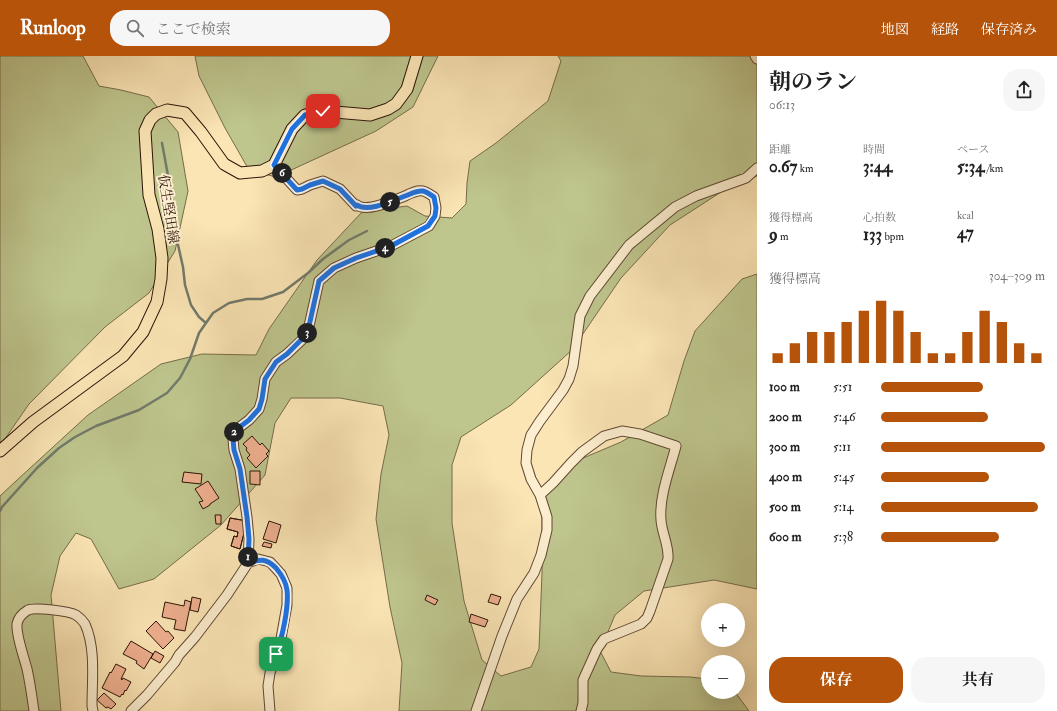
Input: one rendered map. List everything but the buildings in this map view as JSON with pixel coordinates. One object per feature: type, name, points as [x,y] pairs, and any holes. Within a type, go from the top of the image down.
[{"type":"main road","points":[[274,165],[292,129],[305,115],[323,111],[370,115],[388,109],[396,104],[407,89],[416,56]]},
{"type":"main road","name":"仮生堅田線","points":[[0,451],[33,422],[123,356],[143,332],[157,302],[161,279],[162,258],[158,229],[149,195],[146,131],[150,120],[156,114],[167,110],[185,113],[224,164],[240,173],[262,171],[274,165]]},
{"type":"street","points":[[131,711],[147,695],[195,637],[227,595],[248,563],[249,539],[247,517],[233,432],[249,420],[259,409],[265,379],[276,362],[287,354],[305,336],[309,326],[319,281],[334,268],[356,258],[391,246],[428,226],[435,216],[436,208],[434,197],[424,191],[416,191],[370,208],[360,207],[357,205],[356,206],[340,189],[323,181],[297,190],[274,165]]},
{"type":"street","points":[[476,711],[502,636],[517,599],[534,573],[542,555],[547,530],[547,517],[540,495],[531,479],[526,463],[527,450],[531,435],[563,390],[569,379],[573,366],[580,316],[590,296],[629,245],[675,207],[696,196],[746,178],[757,168]]},
{"type":"street","points":[[540,495],[553,484],[576,458],[604,436],[622,431],[640,434],[676,446],[661,502],[661,521],[668,551],[668,560],[650,611],[647,618],[641,624],[604,639],[597,650],[583,680],[584,703],[581,711]]},
{"type":"street","points":[[248,563],[258,559],[270,562],[281,574],[287,588],[287,605],[280,644],[270,673],[268,686],[270,711]]},
{"type":"street","points":[[34,711],[28,670],[19,640],[17,624],[20,616],[29,610],[40,609],[76,615],[84,622],[91,646],[93,711]]},
{"type":"green space","points":[[0,56],[83,56],[99,86],[149,97],[178,132],[188,191],[175,251],[149,293],[105,327],[29,404],[0,446]]},
{"type":"green space","points":[[195,56],[438,56],[413,107],[376,131],[276,177],[249,170],[225,128],[199,76]]},
{"type":"green space","points":[[558,56],[757,56],[757,176],[735,183],[670,225],[621,278],[572,350],[511,405],[461,437],[452,465],[452,523],[464,601],[482,660],[501,676],[531,667],[539,649],[542,573],[542,497],[569,464],[621,442],[668,415],[684,361],[695,331],[742,279],[757,274],[757,589],[714,580],[644,591],[615,615],[600,651],[611,672],[641,676],[701,678],[701,699],[740,699],[749,711],[399,711],[402,663],[390,607],[376,519],[381,474],[389,435],[383,406],[340,398],[291,398],[275,423],[265,475],[221,525],[154,579],[119,589],[91,539],[76,533],[60,556],[51,595],[61,711],[0,711],[0,496],[88,415],[161,364],[202,354],[256,355],[269,329],[317,260],[362,212],[407,206],[425,216],[452,218],[466,204],[470,161],[496,143],[548,101],[561,61]]},
{"type":"waterway","points":[[162,143],[174,208],[176,236],[183,267],[185,285],[191,305],[199,317],[206,323]]},
{"type":"waterway","points":[[0,511],[37,468],[59,448],[75,437],[96,426],[139,410],[167,393],[180,378],[190,359],[199,333],[213,313],[229,303],[247,299],[262,299],[283,292],[349,240],[367,231]]},
{"type":"route","points":[[276,654],[280,644],[287,605],[287,588],[281,574],[270,562],[258,559],[248,563],[249,539],[247,517],[240,469],[234,450],[233,432],[249,420],[259,409],[265,379],[276,362],[287,354],[305,336],[309,326],[319,281],[334,268],[356,258],[391,246],[422,230],[428,226],[435,216],[436,208],[434,197],[424,191],[416,191],[370,208],[356,206],[340,189],[323,181],[297,190],[274,165],[292,129],[305,115],[323,111]]}]
